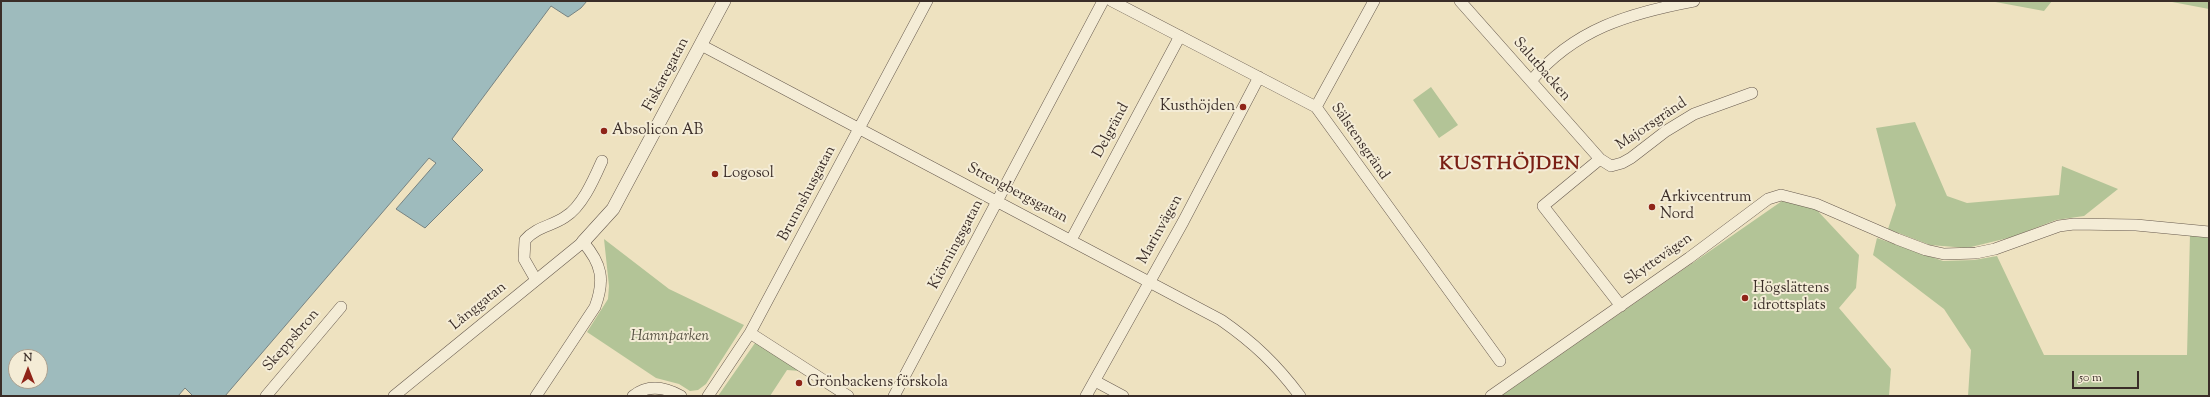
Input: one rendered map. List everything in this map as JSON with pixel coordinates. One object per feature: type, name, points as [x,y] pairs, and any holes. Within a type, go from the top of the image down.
[{"type":"street","name":"Fiskaregatan","points":[[583,242],[613,208],[724,1]]},
{"type":"street","name":"Brunnshusgatan","points":[[708,396],[750,334],[927,1]]},
{"type":"street","name":"Kiörningsgatan","points":[[894,396],[1103,1]]},
{"type":"street","name":"Sälstensgränd","points":[[1112,1],[1316,107],[1500,361]]},
{"type":"street","points":[[1316,107],[1374,1]]},
{"type":"street","name":"Salutbacken","points":[[1460,1],[1600,159]]},
{"type":"street","points":[[1531,81],[1556,55],[1585,35],[1605,24],[1650,11],[1694,1]]},
{"type":"street","name":"Delgränd","points":[[1071,240],[1180,36]]},
{"type":"street","name":"Strengbergsgatan","points":[[701,45],[997,200],[1221,320],[1247,338],[1271,360],[1300,396]]},
{"type":"street","name":"Marinvägen","points":[[1086,396],[1259,77]]},
{"type":"street","name":"Majorsgränd","points":[[1621,306],[1543,206],[1600,159],[1610,166],[1622,163],[1671,128],[1694,114],[1752,93]]},
{"type":"street","points":[[536,280],[524,259],[525,240],[537,230],[571,213],[577,206],[602,161]]},
{"type":"street","name":"Skyttevägen","points":[[1492,396],[1621,306],[1768,199],[1781,196],[1792,197],[1816,204],[1853,221],[1926,250],[1944,254],[1976,253],[1995,249],[2059,226],[2074,224],[2136,225],[2209,232]]},
{"type":"street","points":[[536,396],[595,307],[601,291],[601,273],[594,255],[583,242]]},
{"type":"street","name":"Långgatan","points":[[394,396],[583,242]]},
{"type":"street","name":"Skeppsbron","points":[[266,396],[341,307]]},
{"type":"street","points":[[750,334],[848,396]]},
{"type":"street","points":[[1095,381],[1123,396]]},
{"type":"street","points":[[633,396],[649,388],[660,388],[681,396]]},
{"type":"green space","points":[[1990,1],[2052,1],[2044,11]]},
{"type":"green space","points":[[2167,1],[2209,1],[2209,9]]},
{"type":"green space","points":[[1431,87],[1458,125],[1439,138],[1413,100]]},
{"type":"green space","points":[[1915,122],[1947,196],[1967,203],[2059,195],[2062,166],[2118,189],[2084,216],[2056,220],[2012,237],[1967,248],[1930,245],[1888,229],[1896,205],[1876,128]]},
{"type":"green space","name":"Högslättens idrottsplats","points":[[1782,201],[1814,207],[1859,255],[1856,288],[1839,308],[1891,369],[1889,396],[1501,396]]},
{"type":"green space","points":[[2190,234],[2209,237],[2209,396],[1968,396],[1971,350],[1944,309],[1873,255],[1877,238],[1943,261],[1974,260],[1997,256],[2044,355],[2187,355]]},
{"type":"green space","name":"Hamnparken","points":[[604,239],[669,289],[744,325],[706,384],[698,390],[690,391],[679,384],[656,378],[587,332],[608,299],[609,286]]},
{"type":"green space","points":[[755,343],[759,343],[800,371],[787,370],[770,396],[718,396]]},
{"type":"water","points":[[1,1],[587,1],[581,8],[568,17],[551,6],[452,139],[483,170],[425,228],[396,209],[436,163],[429,158],[225,396],[193,396],[185,388],[178,396],[1,396]]},
{"type":"place","name":"Kusthöjden","points":[[1243,107]]},
{"type":"place","name":"Absolicon AB","points":[[604,131]]},
{"type":"place","name":"Logosol","points":[[715,174]]},
{"type":"place","name":"Arkivcentrum Nord","points":[[1652,207]]},
{"type":"place","name":"Högslättens idrottsplats","points":[[1745,298]]},
{"type":"place","name":"Grönbackens förskola","points":[[799,383]]},
{"type":"district","name":"KUSTHÖJDEN","points":[[1510,166]]}]
